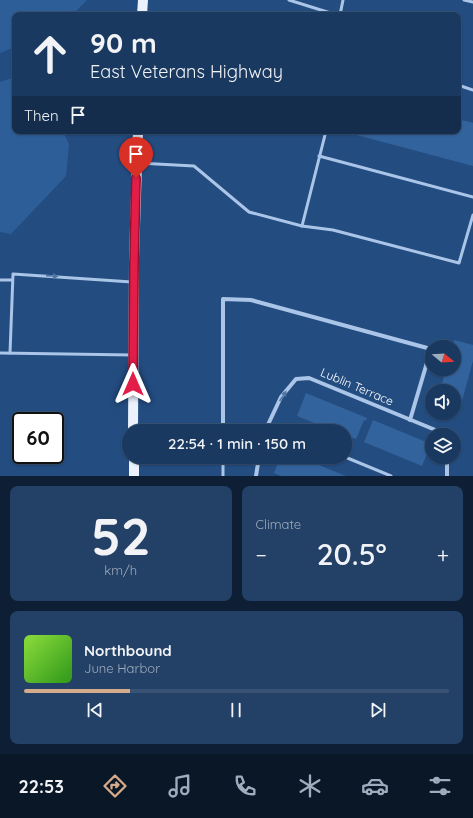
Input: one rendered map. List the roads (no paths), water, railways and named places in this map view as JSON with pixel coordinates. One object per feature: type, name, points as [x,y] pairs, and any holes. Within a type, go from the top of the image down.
[{"type":"main road","points":[[142,12],[143,0]]},
{"type":"main road","points":[[133,424],[134,259],[138,134]]},
{"type":"main road","points":[[134,464],[134,476]]},
{"type":"street","points":[[224,424],[223,299],[251,300],[431,349],[410,420]]},
{"type":"street","name":"Lublin Terrace","points":[[268,424],[281,397],[296,379],[309,378],[430,428]]},
{"type":"street","points":[[256,476],[258,464]]},
{"type":"street","points":[[447,464],[447,476]]},
{"type":"lane","points":[[289,0],[328,12]]},
{"type":"lane","points":[[339,12],[343,0]]},
{"type":"lane","points":[[464,0],[473,2]]},
{"type":"lane","points":[[461,86],[473,90]]},
{"type":"lane","points":[[302,226],[325,134]]},
{"type":"lane","points":[[319,156],[473,197]]},
{"type":"lane","points":[[137,163],[194,166],[249,212],[302,226],[333,230],[459,263],[473,215]]},
{"type":"lane","points":[[10,353],[13,274],[134,282]]},
{"type":"lane","points":[[0,280],[12,280]]},
{"type":"lane","points":[[0,353],[134,355]]},
{"type":"lane","points":[[352,460],[391,476]]},
{"type":"lane","points":[[223,464],[223,476]]}]
